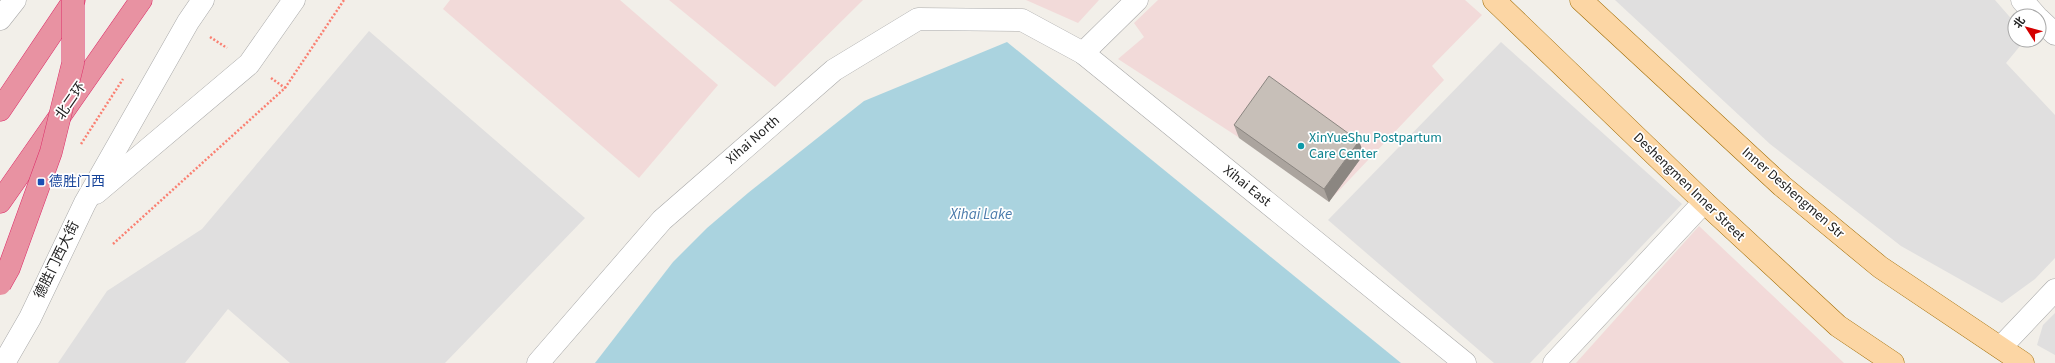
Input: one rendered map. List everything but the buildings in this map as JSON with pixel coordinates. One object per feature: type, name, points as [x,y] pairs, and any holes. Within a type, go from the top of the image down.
[{"type":"highway","points":[[0,110],[74,0]]},
{"type":"highway","points":[[0,284],[9,268],[51,152],[73,64],[74,0]]},
{"type":"highway","name":"北二环","points":[[0,202],[141,0]]},
{"type":"main road","name":"Deshengmen Inner Street","points":[[1494,0],[1704,202],[1838,326],[1893,363]]},
{"type":"main road","name":"Inner Deshengmen Str","points":[[1581,0],[1782,186],[1874,262],[2023,363]]},
{"type":"street","points":[[0,19],[15,0]]},
{"type":"street","name":"德胜门西大街","points":[[4,363],[30,318],[84,203],[188,22],[203,0]]},
{"type":"street","points":[[84,203],[249,64],[294,0]]},
{"type":"street","points":[[1083,52],[1137,0]]},
{"type":"street","points":[[2022,0],[2029,8]]},
{"type":"street","name":"Xihai North","points":[[538,363],[662,220],[834,70],[918,19],[1022,20]]},
{"type":"street","name":"Xihai East","points":[[1022,20],[1083,52],[1465,363]]},
{"type":"street","points":[[2047,26],[2055,34]]},
{"type":"street","points":[[1554,363],[1704,202]]},
{"type":"street","points":[[2001,347],[2055,290]]},
{"type":"street","name":"德胜门西大街","points":[[0,345],[30,318]]},
{"type":"path","points":[[112,244],[285,88],[344,0]]},
{"type":"path","points":[[80,145],[127,74]]},
{"type":"shaded area","points":[[450,0],[620,0],[718,85],[639,178],[443,9]]},
{"type":"shaded area","points":[[669,0],[863,0],[775,87]]},
{"type":"shaded area","points":[[1026,0],[1099,0],[1078,23]]},
{"type":"shaded area","points":[[1158,0],[1465,0],[1482,15],[1432,66],[1444,80],[1332,198],[1118,59],[1144,37],[1134,23]]},
{"type":"shaded area","points":[[1615,0],[1995,0],[2007,14],[2007,48],[2018,48],[2006,63],[2055,115],[2055,258],[2035,279],[2002,303],[1901,246],[1770,144]]},
{"type":"shaded area","points":[[369,31],[585,218],[445,363],[290,363],[228,309],[185,363],[58,363],[107,291],[202,229]]},
{"type":"shaded area","points":[[1501,42],[1682,204],[1530,363],[1494,363],[1328,220]]},
{"type":"shaded area","points":[[1699,226],[1844,363],[1576,363]]},
{"type":"shaded area","points":[[2055,313],[2055,355],[2037,345],[2043,325]]},
{"type":"water","name":"Xihai Lake","points":[[1007,42],[1401,363],[595,363],[673,262],[707,228],[748,193],[864,101]]},
{"type":"place","name":"XinYueShu Postpartum Care Center","points":[[1301,146]]},
{"type":"place","name":"德胜门西","points":[[41,182]]}]
